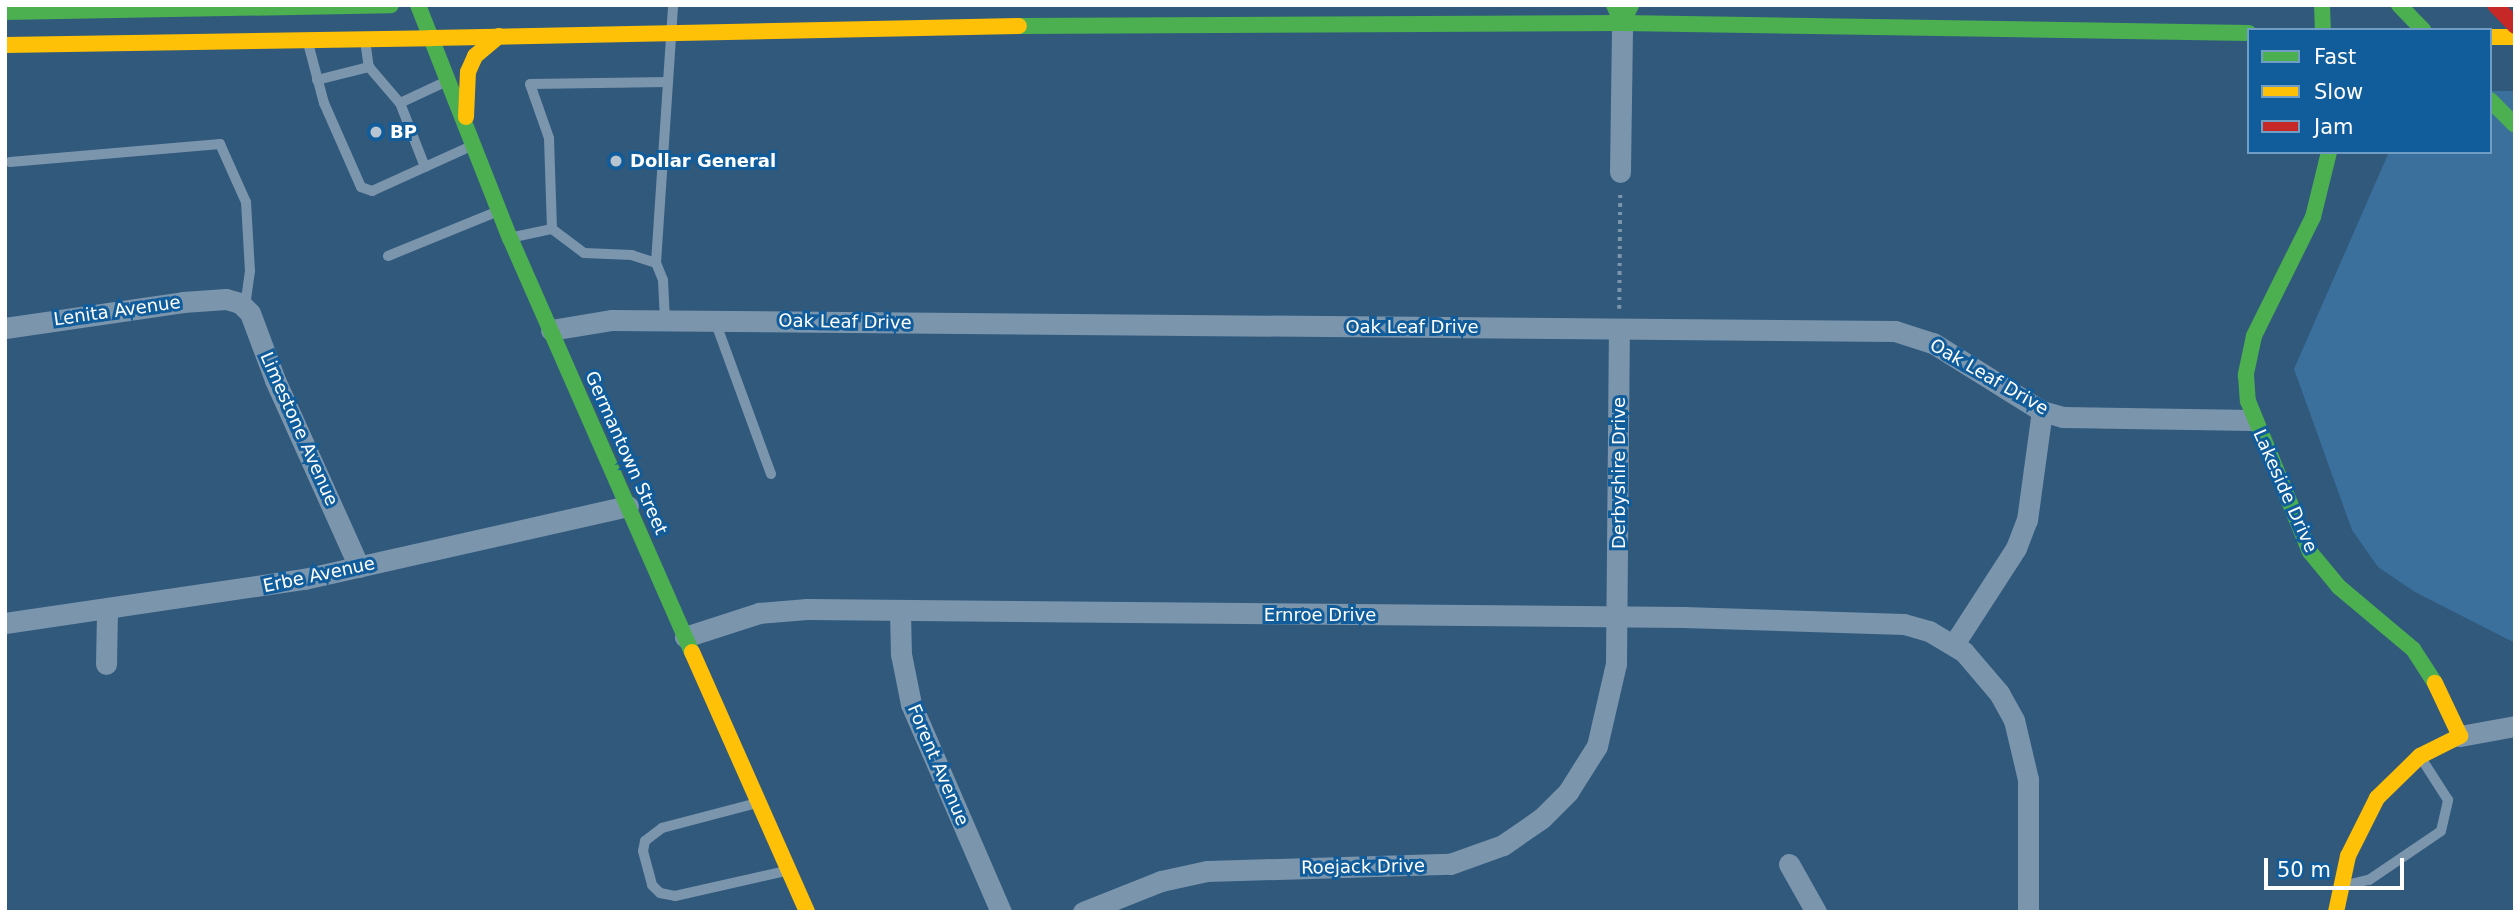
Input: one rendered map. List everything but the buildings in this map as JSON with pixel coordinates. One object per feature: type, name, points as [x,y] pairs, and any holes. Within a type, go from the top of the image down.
[{"type":"main road","points":[[5,12],[391,5]]},
{"type":"main road","name":"Germantown Street","points":[[418,5],[510,238],[807,912]]},
{"type":"main road","points":[[2322,5],[2323,28]]},
{"type":"main road","points":[[2399,5],[2421,28]]},
{"type":"main road","points":[[2495,5],[2515,26]]},
{"type":"main road","points":[[5,45],[1622,11],[2247,33]]},
{"type":"main road","points":[[465,129],[468,72],[475,56],[499,36]]},
{"type":"main road","points":[[2492,37],[2515,37]]},
{"type":"main road","points":[[2492,102],[2515,125]]},
{"type":"main road","name":"Lakeside Drive","points":[[2329,154],[2313,218],[2254,337],[2246,375],[2252,420],[2310,552],[2339,587],[2413,649],[2443,695],[2460,736]]},
{"type":"main road","points":[[2336,912],[2340,887],[2364,817],[2397,774],[2420,756],[2460,736]]},
{"type":"street","points":[[1620,172],[1622,11]]},
{"type":"street","name":"Lenita Avenue","points":[[5,328],[121,309],[238,304]]},
{"type":"street","name":"Limestone Avenue","points":[[238,304],[359,567]]},
{"type":"street","name":"Oak Leaf Drive","points":[[551,330],[592,322],[715,321],[1619,329],[1916,335],[2042,411],[2091,420],[2252,420]]},
{"type":"street","name":"Derbyshire Drive","points":[[1619,329],[1619,617]]},
{"type":"street","points":[[2028,912],[2028,779],[2024,749],[2000,693],[1954,644],[2016,548],[2027,520],[2042,411]]},
{"type":"street","name":"Erbe Avenue","points":[[5,623],[107,611],[359,567],[628,506]]},
{"type":"street","name":"Ernroe Drive","points":[[685,637],[778,610],[1619,617],[1904,624],[1954,644]]},
{"type":"street","points":[[106,664],[107,611]]},
{"type":"street","name":"Forent Avenue","points":[[900,611],[901,654],[911,704],[1002,912]]},
{"type":"street","name":"Roejack Drive","points":[[1083,912],[1161,881],[1207,871],[1432,867],[1503,845],[1556,806],[1593,754],[1613,689],[1619,617]]},
{"type":"street","points":[[2460,736],[2515,726]]},
{"type":"street","points":[[1788,863],[1816,912]]},
{"type":"lane","points":[[665,321],[663,280],[656,263],[673,5]]},
{"type":"lane","points":[[365,39],[369,67],[400,103],[425,167]]},
{"type":"lane","points":[[307,40],[317,80],[361,187],[372,191],[472,145]]},
{"type":"lane","points":[[317,80],[369,67]]},
{"type":"lane","points":[[400,103],[447,81]]},
{"type":"lane","points":[[552,229],[549,138],[530,84],[668,82]]},
{"type":"lane","points":[[9,163],[220,144],[246,202],[250,271],[238,304]]},
{"type":"lane","points":[[388,256],[499,211]]},
{"type":"lane","points":[[510,238],[552,229],[584,253],[632,256],[656,263]]},
{"type":"lane","points":[[715,321],[771,474]]},
{"type":"lane","points":[[2340,887],[2369,880],[2441,831],[2448,800],[2420,756]]},
{"type":"lane","points":[[759,803],[662,828],[645,841],[643,851],[652,886],[675,896],[789,870]]},
{"type":"path","points":[[1619,329],[1620,172]]},
{"type":"water","points":[[2492,91],[2515,91],[2515,643],[2415,592],[2378,567],[2352,530],[2294,369],[2388,154],[2492,154]]},
{"type":"traffic: fast","points":[[5,12],[391,5]]},
{"type":"traffic: fast","points":[[418,5],[510,238],[692,652]]},
{"type":"traffic: fast","points":[[1019,26],[1622,23],[1614,5]]},
{"type":"traffic: fast","points":[[1622,23],[1631,5]]},
{"type":"traffic: fast","points":[[2322,5],[2323,28]]},
{"type":"traffic: fast","points":[[2399,5],[2421,28]]},
{"type":"traffic: fast","points":[[1622,23],[2247,33]]},
{"type":"traffic: fast","points":[[2492,102],[2515,125]]},
{"type":"traffic: fast","points":[[2329,154],[2313,217],[2254,336],[2246,375],[2248,401],[2310,552],[2339,587],[2413,649],[2435,683]]},
{"type":"traffic: slow","points":[[431,38],[1019,26]]},
{"type":"traffic: slow","points":[[466,117],[468,72],[475,56],[499,36]]},
{"type":"traffic: slow","points":[[2492,37],[2515,37]]},
{"type":"traffic: slow","points":[[5,45],[431,38]]},
{"type":"traffic: slow","points":[[692,652],[807,912]]},
{"type":"traffic: slow","points":[[2336,912],[2348,856],[2377,798],[2420,756],[2460,736],[2435,683]]},
{"type":"traffic: jam","points":[[2495,5],[2515,26]]},
{"type":"place","name":"BP","points":[[376,132]]},
{"type":"place","name":"Dollar General","points":[[616,161]]}]
